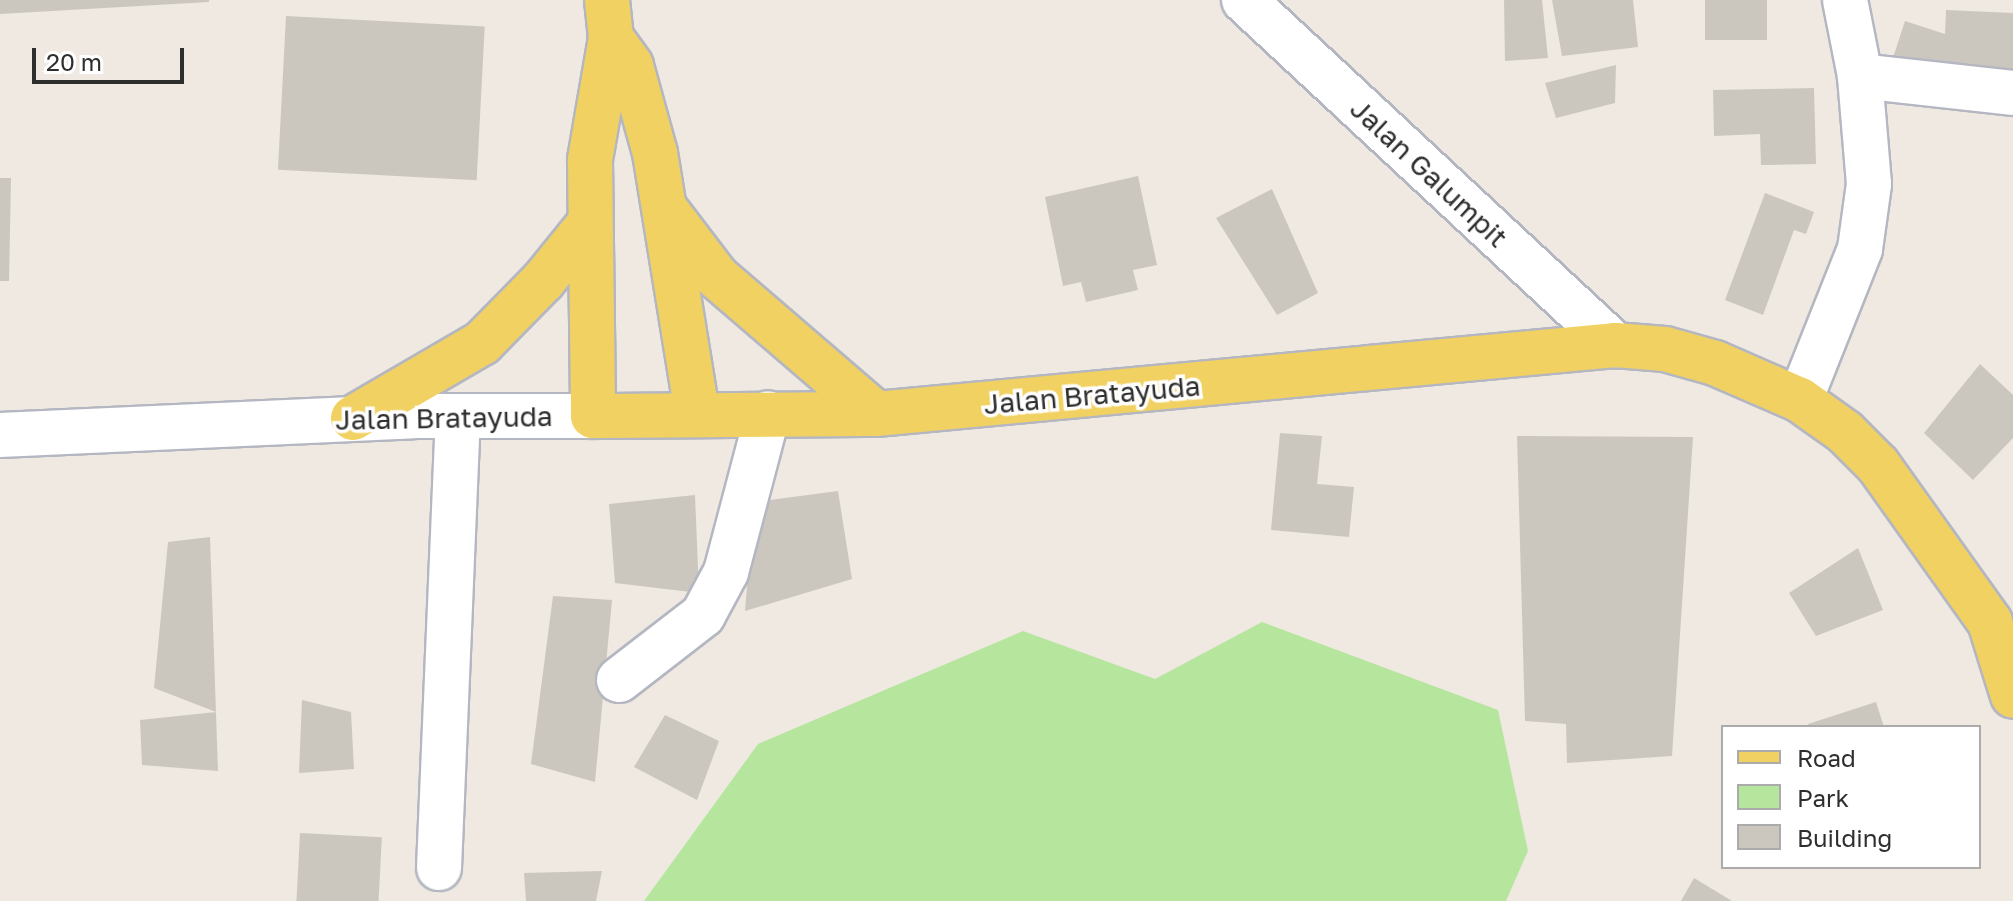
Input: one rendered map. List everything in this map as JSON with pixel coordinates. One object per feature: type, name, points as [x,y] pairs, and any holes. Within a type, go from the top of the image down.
[{"type":"main road","points":[[609,19],[641,96],[664,208],[697,413]]},
{"type":"main road","points":[[593,416],[590,160],[609,19]]},
{"type":"main road","points":[[664,208],[717,277],[876,414]]},
{"type":"main road","points":[[353,418],[482,343],[543,281],[590,223]]},
{"type":"main road","name":"Jalan Bratayuda","points":[[593,416],[876,414],[1615,345],[1665,349],[1715,363],[1800,400],[1845,432],[1878,465],[2002,618],[2013,696]]},
{"type":"street","name":"Jalan Galumpit","points":[[1244,0],[1615,345]]},
{"type":"street","points":[[1800,400],[1860,249],[1869,184],[1860,76],[1845,0]]},
{"type":"street","points":[[1860,76],[2013,93]]},
{"type":"street","points":[[619,680],[703,615],[726,572],[768,413]]},
{"type":"street","name":"Jalan Bratayuda","points":[[0,435],[353,418],[593,416]]},
{"type":"street","points":[[439,868],[458,417]]},
{"type":"green space","points":[[1262,622],[1498,710],[1528,851],[1506,901],[644,901],[758,744],[1023,631],[1155,679]]},
{"type":"building","points":[[0,0],[209,0],[209,2],[0,14]]},
{"type":"building","points":[[1504,0],[1542,0],[1548,58],[1505,61]]},
{"type":"building","points":[[1552,0],[1633,0],[1638,47],[1562,56]]},
{"type":"building","points":[[1705,0],[1767,0],[1767,40],[1705,40]]},
{"type":"building","points":[[1946,10],[2013,13],[2013,73],[1891,64],[1905,21],[1945,34]]},
{"type":"building","points":[[286,16],[485,26],[477,180],[278,170]]},
{"type":"building","points":[[1616,65],[1615,103],[1556,118],[1545,83]]},
{"type":"building","points":[[1814,88],[1816,164],[1761,165],[1760,134],[1714,136],[1713,90]]},
{"type":"building","points":[[1138,176],[1157,265],[1133,270],[1138,290],[1086,302],[1081,282],[1063,286],[1045,197]]},
{"type":"building","points":[[0,178],[11,178],[9,281],[0,281]]},
{"type":"building","points":[[1272,189],[1318,293],[1277,315],[1216,218]]},
{"type":"building","points":[[1765,193],[1814,212],[1806,234],[1794,230],[1763,315],[1725,300]]},
{"type":"building","points":[[1980,364],[2013,395],[2013,438],[1973,480],[1924,433]]},
{"type":"building","points":[[1280,433],[1322,436],[1317,484],[1354,487],[1349,537],[1271,530]]},
{"type":"building","points":[[1517,436],[1693,437],[1672,756],[1567,763],[1566,724],[1525,721]]},
{"type":"building","points":[[838,491],[852,579],[745,611],[754,502]]},
{"type":"building","points":[[695,495],[699,593],[615,583],[609,504]]},
{"type":"building","points":[[210,537],[216,712],[154,688],[168,542]]},
{"type":"building","points":[[1858,548],[1883,610],[1816,636],[1789,593]]},
{"type":"building","points":[[553,596],[612,600],[595,782],[531,764]]},
{"type":"building","points":[[302,700],[351,712],[354,769],[299,773]]},
{"type":"building","points":[[1876,702],[1883,725],[1808,725]]},
{"type":"building","points":[[216,712],[218,771],[142,765],[140,720]]},
{"type":"building","points":[[665,715],[719,741],[697,800],[634,767]]},
{"type":"building","points":[[300,833],[382,837],[379,901],[296,901]]},
{"type":"building","points":[[602,871],[596,901],[526,901],[524,873]]},
{"type":"building","points":[[1694,878],[1732,901],[1681,901]]}]
